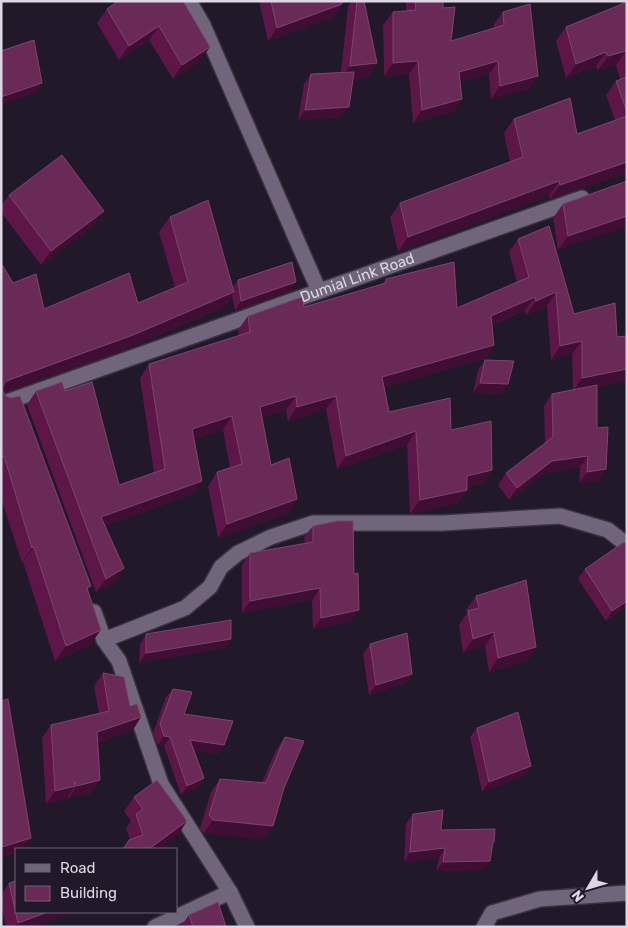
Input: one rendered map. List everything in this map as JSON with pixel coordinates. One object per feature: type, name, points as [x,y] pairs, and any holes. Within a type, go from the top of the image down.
[{"type":"street","points":[[189,1],[203,25],[319,291]]},
{"type":"street","name":"Dumial Link Road","points":[[12,404],[319,291],[599,192]]},
{"type":"street","points":[[104,640],[185,608],[210,587],[221,567],[238,553],[271,537],[314,522],[443,523],[560,516],[608,530],[627,545]]},
{"type":"street","points":[[90,603],[104,640],[119,661],[161,784],[230,892],[247,927]]},
{"type":"street","points":[[156,927],[230,892]]},
{"type":"street","points":[[484,927],[492,913],[540,898],[627,893]]},
{"type":"building","points":[[118,1],[183,1],[210,47],[182,65],[159,26],[129,46],[107,9]]},
{"type":"building","points":[[271,1],[342,1],[342,4],[277,28]]},
{"type":"building","points":[[357,1],[364,1],[377,63],[350,66]]},
{"type":"building","points":[[415,1],[443,1],[443,8],[455,7],[451,41],[504,25],[503,12],[530,4],[538,76],[500,86],[498,61],[459,72],[462,99],[422,110],[418,61],[393,63],[393,12],[416,10]]},
{"type":"building","points":[[627,2],[627,54],[626,51],[608,56],[606,52],[576,64],[566,27]]},
{"type":"building","points":[[34,40],[42,83],[1,97],[1,51]]},
{"type":"building","points":[[354,72],[349,107],[305,110],[311,74]]},
{"type":"building","points":[[627,77],[627,112],[616,81]]},
{"type":"building","points":[[570,98],[577,134],[627,116],[627,162],[560,185],[559,181],[408,237],[400,203],[523,157],[514,119]]},
{"type":"building","points":[[62,155],[104,211],[51,251],[9,195]]},
{"type":"building","points":[[627,181],[627,216],[568,236],[563,204]]},
{"type":"building","points":[[208,200],[234,292],[133,335],[9,380],[3,386],[3,392],[6,396],[11,398],[20,396],[91,586],[87,588],[101,630],[66,646],[34,547],[32,548],[4,456],[1,457],[1,263],[13,283],[36,274],[44,309],[129,273],[138,303],[188,282],[170,217]]},
{"type":"building","points":[[549,226],[574,314],[615,303],[617,337],[627,336],[627,369],[582,378],[582,341],[560,346],[556,292],[536,301],[535,297],[491,316],[494,345],[382,377],[389,412],[450,398],[451,430],[491,421],[492,470],[467,476],[467,490],[420,500],[416,431],[346,456],[336,396],[297,407],[296,396],[260,407],[271,465],[289,458],[297,499],[227,524],[217,472],[242,464],[232,416],[192,429],[202,481],[101,517],[124,568],[106,579],[36,391],[62,382],[65,391],[92,382],[119,485],[165,469],[149,364],[250,332],[248,316],[302,297],[304,307],[386,283],[386,279],[454,262],[457,308],[529,277],[518,239]]},
{"type":"building","points":[[292,262],[296,282],[241,301],[238,280]]},
{"type":"building","points":[[485,360],[514,361],[508,384],[480,383]]},
{"type":"building","points":[[597,385],[597,428],[608,427],[606,469],[587,472],[588,456],[552,461],[517,488],[506,473],[553,437],[552,394]]},
{"type":"building","points":[[337,521],[353,521],[354,574],[358,573],[359,610],[321,618],[320,588],[250,601],[250,553],[313,542],[313,526]]},
{"type":"building","points":[[624,542],[627,545],[627,601],[612,611],[585,569]]},
{"type":"building","points":[[526,580],[536,647],[498,658],[494,632],[473,639],[468,611],[479,608],[476,596]]},
{"type":"building","points":[[231,620],[231,639],[146,653],[146,634]]},
{"type":"building","points":[[407,633],[412,674],[376,685],[370,644]]},
{"type":"building","points":[[103,673],[124,677],[130,706],[137,704],[141,717],[97,732],[100,780],[77,786],[74,781],[75,786],[55,791],[51,725],[109,711]]},
{"type":"building","points":[[173,689],[192,692],[184,714],[233,721],[224,745],[190,740],[204,778],[187,786],[170,737],[164,736],[160,724]]},
{"type":"building","points":[[8,699],[31,838],[2,847],[1,701]]},
{"type":"building","points":[[518,712],[531,766],[489,782],[477,728]]},
{"type":"building","points":[[285,737],[304,741],[284,788],[273,826],[213,820],[209,815],[220,779],[266,783]]},
{"type":"building","points":[[157,780],[187,821],[150,848],[124,848],[129,840],[143,835],[136,814],[143,809],[134,797]]},
{"type":"building","points":[[443,810],[441,830],[495,829],[490,861],[443,862],[445,848],[410,852],[413,814]]},
{"type":"building","points":[[15,881],[15,910],[9,883]]},
{"type":"building","points":[[218,902],[226,927],[193,927],[189,915]]},
{"type":"building","points":[[16,913],[45,913],[18,923]]}]
